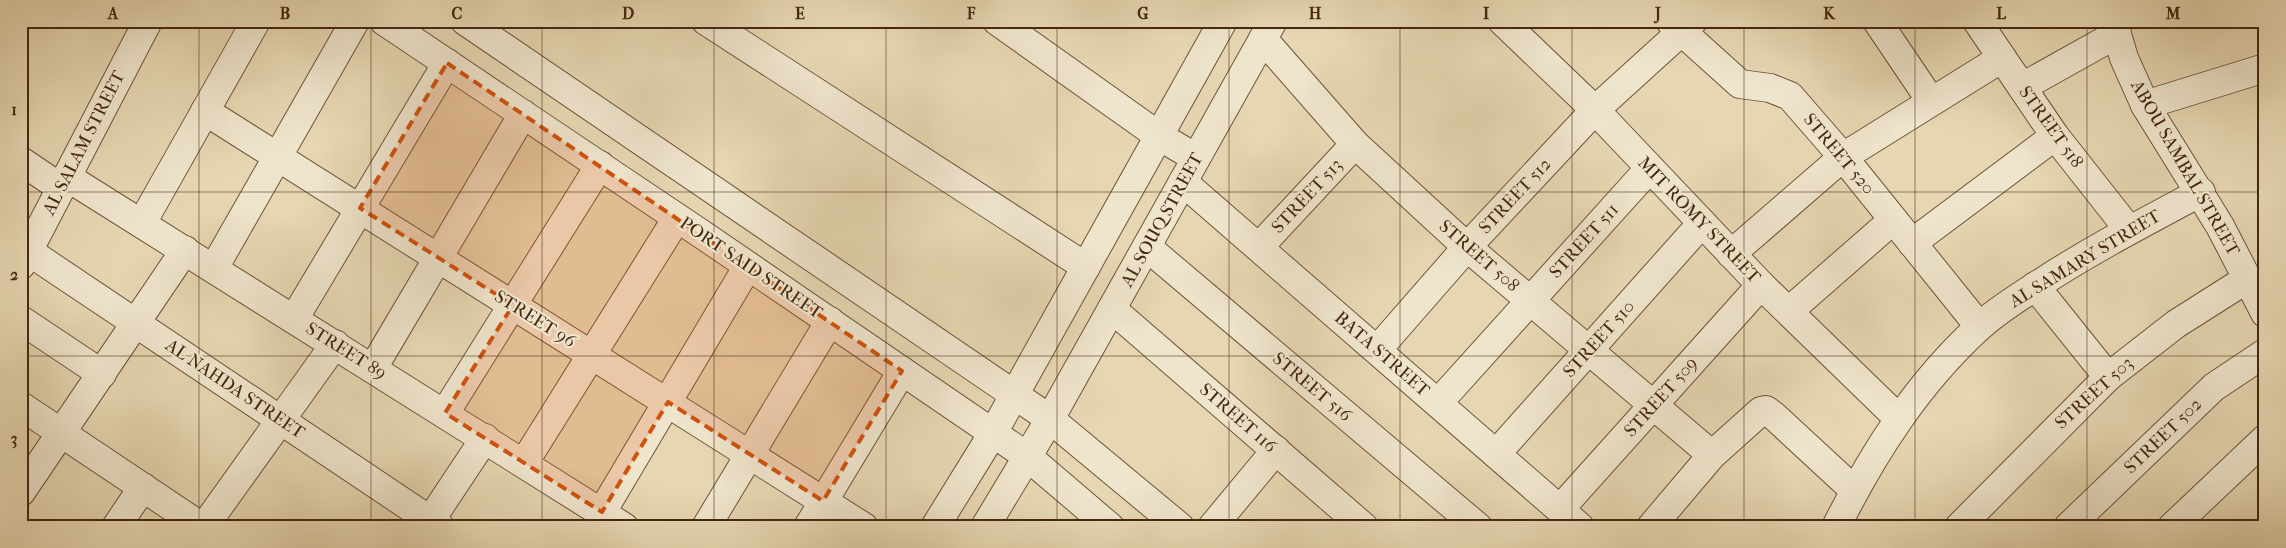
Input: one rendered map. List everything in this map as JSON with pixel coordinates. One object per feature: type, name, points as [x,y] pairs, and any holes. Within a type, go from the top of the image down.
[{"type":"street","name":"AL SALAM STREET","points":[[23,260],[148,21]]},
{"type":"street","points":[[142,223],[256,21]]},
{"type":"street","points":[[214,268],[355,21]]},
{"type":"street","name":"PORT SAID STREET","points":[[384,21],[600,165],[1028,457],[1110,527]]},
{"type":"street","points":[[465,21],[1050,418],[1180,527]]},
{"type":"street","points":[[706,21],[1086,267]]},
{"type":"street","points":[[997,21],[1159,136],[1196,158]]},
{"type":"street","points":[[935,527],[993,433],[1223,21]]},
{"type":"street","points":[[1877,21],[1932,101]]},
{"type":"street","name":"STREET 518","points":[[1977,21],[2055,136],[2129,230]]},
{"type":"street","name":"STREET 512","points":[[1377,350],[1467,247],[1595,110],[1681,25]]},
{"type":"street","name":"STREET 520","points":[[1681,25],[1740,84],[1770,88],[1790,96],[1843,157],[1979,326]]},
{"type":"street","name":"MIT ROMY STREET","points":[[1518,26],[1649,169],[1761,285],[1898,418]]},
{"type":"street","points":[[2022,87],[2115,28]]},
{"type":"street","name":"ABOU SAMBAL STREET","points":[[2115,28],[2124,58],[2145,105],[2201,192],[2265,313]]},
{"type":"street","name":"STREET 508","points":[[1268,30],[1355,144],[1467,247],[1712,455]]},
{"type":"street","name":"AL SOUQ STREET","points":[[985,527],[1028,457],[1268,30]]},
{"type":"street","points":[[1732,254],[1843,157],[2002,58]]},
{"type":"street","points":[[294,319],[447,63]]},
{"type":"street","points":[[2145,105],[2265,68]]},
{"type":"street","name":"STREET 96","points":[[205,111],[864,527]]},
{"type":"street","points":[[373,368],[523,114]]},
{"type":"street","points":[[1912,243],[2055,136]]},
{"type":"street","name":"STREET 513","points":[[1259,247],[1355,144]]},
{"type":"street","name":"STREET 89","points":[[21,161],[142,223],[618,523]]},
{"type":"street","points":[[445,413],[600,165]]},
{"type":"street","name":"STREET 511","points":[[1438,403],[1649,169]]},
{"type":"street","name":"BATA STREET","points":[[1183,182],[1580,527]]},
{"type":"street","name":"AL SAMARY STREET","points":[[1836,527],[1854,490],[1898,418],[1950,355],[1979,326],[2067,265],[2201,192]]},
{"type":"street","points":[[524,463],[677,218]]},
{"type":"street","points":[[1789,311],[1893,220]]},
{"type":"street","name":"STREET 510","points":[[1496,454],[1702,224]]},
{"type":"street","name":"STREET 516","points":[[1147,247],[1463,522]]},
{"type":"street","points":[[21,492],[185,250]]},
{"type":"street","name":"AL NAHDA STREET","points":[[23,260],[136,322],[432,524]]},
{"type":"street","points":[[618,523],[668,402],[748,266]]},
{"type":"street","name":"STREET 503","points":[[1959,527],[2108,377],[2176,324],[2247,279]]},
{"type":"street","name":"STREET 509","points":[[1560,509],[1761,285]]},
{"type":"street","points":[[2035,286],[2108,377]]},
{"type":"street","name":"STREET 116","points":[[1112,309],[1276,450],[1350,522]]},
{"type":"street","points":[[21,320],[102,374]]},
{"type":"street","points":[[706,527],[830,321]]},
{"type":"street","points":[[21,406],[203,527],[335,344]]},
{"type":"street","name":"STREET 502","points":[[2068,527],[2214,387],[2265,353]]},
{"type":"street","points":[[808,527],[902,371]]},
{"type":"street","points":[[1651,527],[1712,455],[1756,414],[1766,410],[1854,490]]},
{"type":"street","points":[[432,524],[485,438]]},
{"type":"street","points":[[2172,527],[2265,439]]},
{"type":"street","points":[[1212,527],[1276,450]]},
{"type":"street","points":[[116,527],[143,487]]},
{"type":"highlighted area","points":[[447,63],[902,371],[823,501],[668,402],[602,512],[445,413],[513,305],[360,208]]}]
